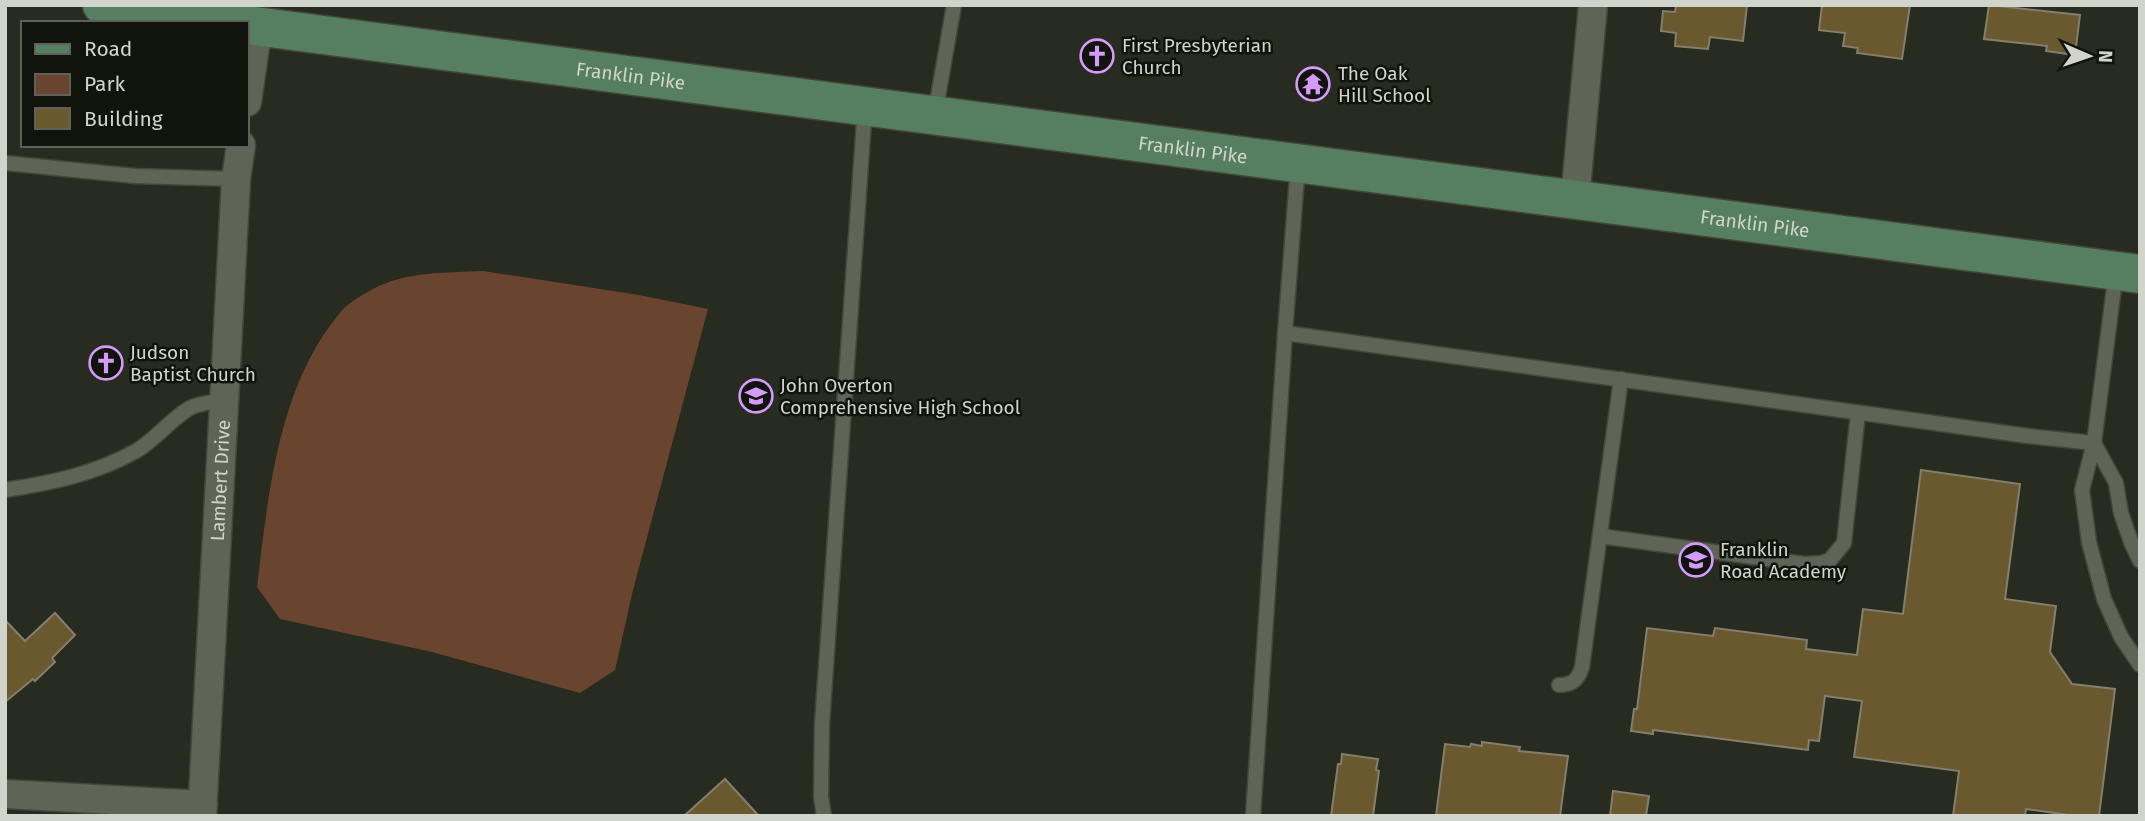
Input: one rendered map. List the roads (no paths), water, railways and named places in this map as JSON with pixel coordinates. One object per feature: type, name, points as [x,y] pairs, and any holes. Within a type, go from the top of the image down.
[{"type":"main road","name":"Franklin Pike","points":[[102,5],[216,21]]},
{"type":"main road","name":"Franklin Pike","points":[[248,25],[2128,272]]},
{"type":"street","points":[[1575,199],[1593,5]]},
{"type":"street","name":"Lambert Drive","points":[[202,810],[236,179],[241,147]]},
{"type":"street","points":[[5,793],[202,810]]},
{"type":"lane","points":[[934,114],[954,5]]},
{"type":"lane","points":[[824,816],[821,783],[823,711],[865,105]]},
{"type":"lane","points":[[5,163],[135,176],[236,179]]},
{"type":"lane","points":[[1253,816],[1298,163]]},
{"type":"lane","points":[[2128,272],[2082,490],[2089,542],[2104,599],[2122,637],[2140,665]]},
{"type":"lane","points":[[1285,333],[2094,443]]},
{"type":"lane","points":[[1559,685],[1574,681],[1582,667],[1621,379]]},
{"type":"lane","points":[[5,490],[84,474],[121,459],[151,441],[190,408],[224,400]]},
{"type":"lane","points":[[1600,536],[1804,564],[1830,560],[1844,543],[1858,413]]},
{"type":"lane","points":[[2094,443],[2116,483],[2121,513],[2140,561]]},
{"type":"place","name":"First Presbyterian Church","points":[[1097,56]]},
{"type":"place","name":"The Oak Hill School","points":[[1313,84]]},
{"type":"place","name":"Judson Baptist Church","points":[[106,363]]},
{"type":"place","name":"John Overton Comprehensive High School","points":[[756,396]]},
{"type":"place","name":"Franklin Road Academy","points":[[1696,560]]}]
